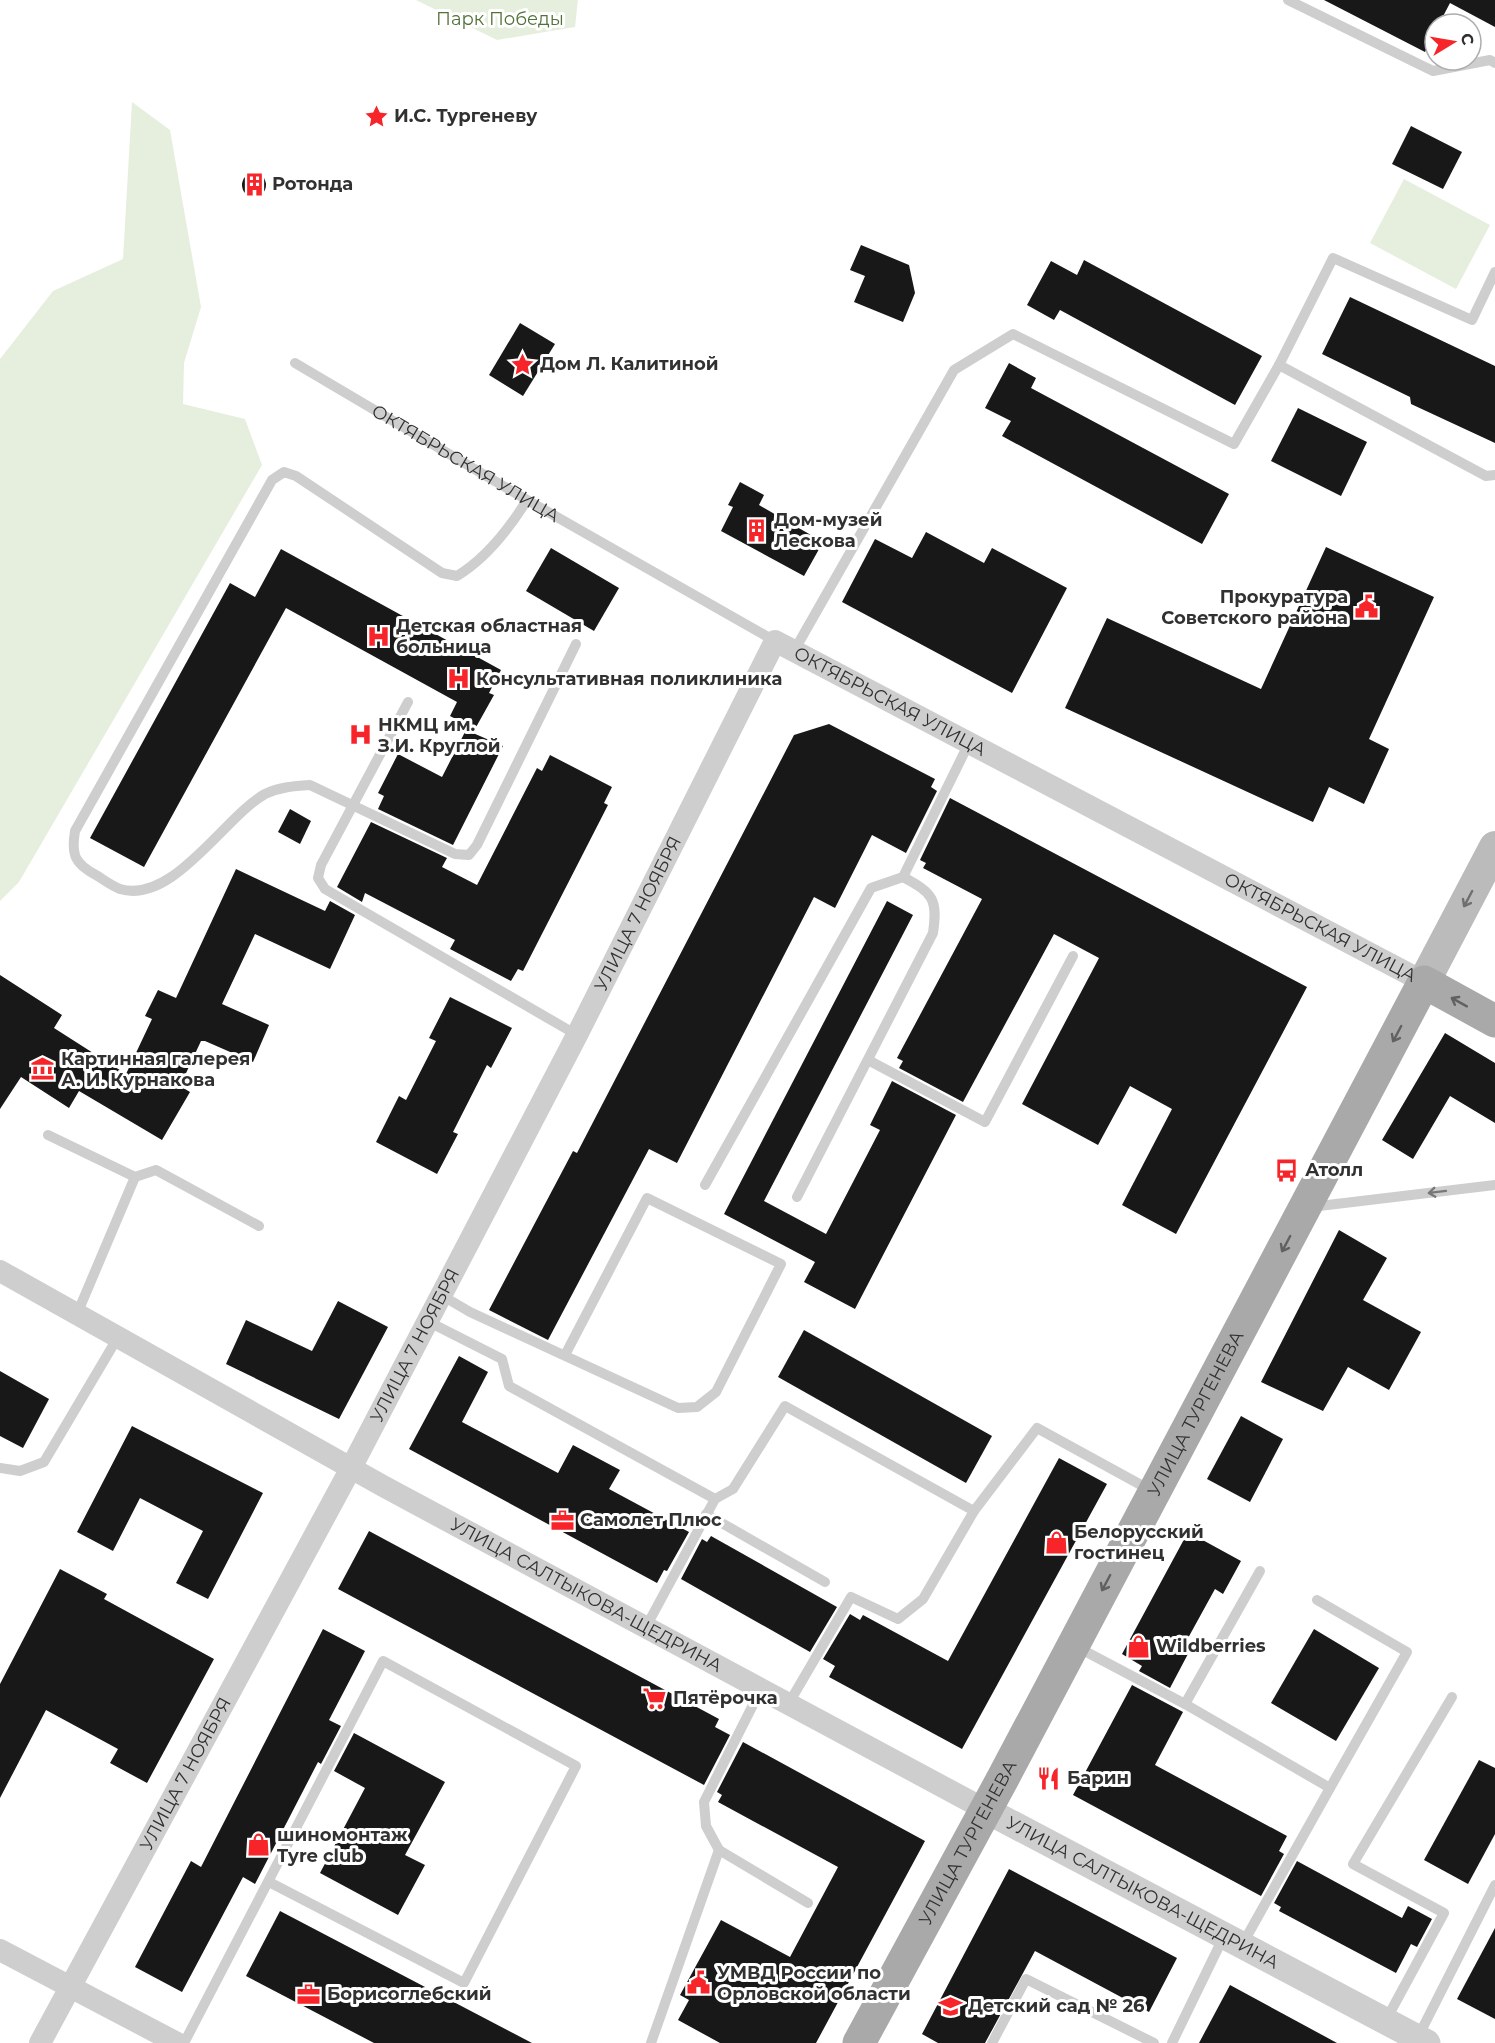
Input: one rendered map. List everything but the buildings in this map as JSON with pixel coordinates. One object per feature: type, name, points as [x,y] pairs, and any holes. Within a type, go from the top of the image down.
[{"type":"main road","name":"УЛИЦА ТУРГЕНЕВА","points":[[859,2043],[1074,1645],[1495,847]]},
{"type":"main road","name":"ОКТЯБРЬСКАЯ УЛИЦА","points":[[1424,982],[1495,1021]]},
{"type":"street","name":"ОКТЯБРЬСКАЯ УЛИЦА","points":[[784,646],[1424,982]]},
{"type":"street","name":"УЛИЦА 7 НОЯБРЯ","points":[[40,2043],[351,1468],[577,1035],[784,646]]},
{"type":"street","name":"УЛИЦА САЛТЫКОВА-ЩЕДРИНА","points":[[0,1271],[351,1468],[986,1810],[1422,2040]]},
{"type":"street","points":[[0,1950],[177,2043]]},
{"type":"lane","points":[[1288,0],[1433,71],[1490,60],[1495,63]]},
{"type":"lane","points":[[784,646],[954,370],[1013,334],[1234,444],[1279,365],[1333,258],[1472,320],[1495,272]]},
{"type":"lane","name":"ОКТЯБРЬСКАЯ УЛИЦА","points":[[295,363],[527,500],[784,646]]},
{"type":"lane","points":[[1279,365],[1486,476],[1495,475]]},
{"type":"lane","points":[[527,500],[510,526],[471,568],[458,576],[442,573],[296,476],[284,472],[272,480],[75,831],[72,850],[82,868],[121,889],[141,890],[159,884],[264,795],[285,786],[310,785],[455,854],[469,855],[477,845],[576,644]]},
{"type":"lane","points":[[408,702],[321,866],[318,878],[326,889],[577,1035]]},
{"type":"lane","points":[[705,1185],[871,888],[903,877],[969,743]]},
{"type":"lane","points":[[797,1197],[933,933],[937,910],[927,890],[903,877]]},
{"type":"lane","points":[[868,1060],[985,1122],[1073,956]]},
{"type":"lane","points":[[48,1135],[135,1177],[156,1170],[259,1226]]},
{"type":"lane","points":[[77,1314],[135,1177]]},
{"type":"lane","points":[[1305,1208],[1495,1185]]},
{"type":"lane","points":[[441,1295],[470,1312],[678,1407],[697,1407],[716,1392],[781,1264],[647,1198],[566,1355]]},
{"type":"lane","points":[[427,1321],[502,1359],[509,1386],[714,1499]]},
{"type":"lane","points":[[0,1468],[20,1472],[44,1462],[118,1337]]},
{"type":"lane","points":[[646,1627],[714,1499],[733,1489],[785,1406],[974,1512]]},
{"type":"lane","points":[[789,1703],[851,1597],[898,1619],[923,1599],[974,1512],[1037,1428],[1154,1492]]},
{"type":"lane","points":[[706,1514],[825,1582]]},
{"type":"lane","points":[[1185,1704],[1260,1571]]},
{"type":"lane","points":[[1172,2043],[1233,1940],[1330,1788],[1407,1652],[1317,1600]]},
{"type":"lane","points":[[1074,1645],[1185,1704],[1330,1788]]},
{"type":"lane","points":[[183,2043],[383,1661],[576,1766],[464,1983],[269,1882]]},
{"type":"lane","points":[[761,1689],[704,1802],[706,1826],[719,1850],[808,1903]]},
{"type":"lane","points":[[1385,2021],[1444,1913],[1353,1864],[1452,1697]]},
{"type":"lane","points":[[651,2043],[719,1850]]},
{"type":"lane","points":[[1422,2040],[1495,1885]]},
{"type":"lane","points":[[992,2043],[1026,1979],[1154,2043]]},
{"type":"green space","name":"Парк Победы","points":[[416,0],[578,0],[575,27],[497,40]]},
{"type":"green space","points":[[132,102],[170,130],[201,307],[184,363],[183,404],[245,419],[262,465],[19,882],[0,901],[0,359],[53,291],[123,259]]},
{"type":"green space","points":[[1404,179],[1490,225],[1456,289],[1370,243]]},
{"type":"place","name":"И.С. Тургеневу","points":[[376,116]]},
{"type":"place","name":"Ротонда","points":[[254,184]]},
{"type":"place","name":"Дом Л. Калитиной","points":[[522,364]]},
{"type":"place","name":"Дом-музей Лескова","points":[[756,530]]},
{"type":"place","name":"Прокуратура Советского района","points":[[1366,607]]},
{"type":"place","name":"Детская областная больница","points":[[378,636]]},
{"type":"place","name":"Консультативная поликлиника","points":[[458,679]]},
{"type":"place","name":"НКМЦ им. З.И. Круглой","points":[[360,735]]},
{"type":"place","name":"Картинная галерея А. И. Курнакова","points":[[43,1069]]},
{"type":"place","name":"Атолл","points":[[1287,1170]]},
{"type":"place","name":"Самолет Плюс","points":[[562,1520]]},
{"type":"place","name":"Белорусский гостинец","points":[[1056,1542]]},
{"type":"place","name":"Wildberries","points":[[1138,1646]]},
{"type":"place","name":"Пятёрочка","points":[[655,1698]]},
{"type":"place","name":"Барин","points":[[1049,1778]]},
{"type":"place","name":"шиномонтаж Tyre club","points":[[259,1845]]},
{"type":"place","name":"УМВД России по Орловской области","points":[[699,1983]]},
{"type":"place","name":"Борисоглебский","points":[[309,1994]]},
{"type":"place","name":"Детский сад № 26","points":[[950,2006]]}]
